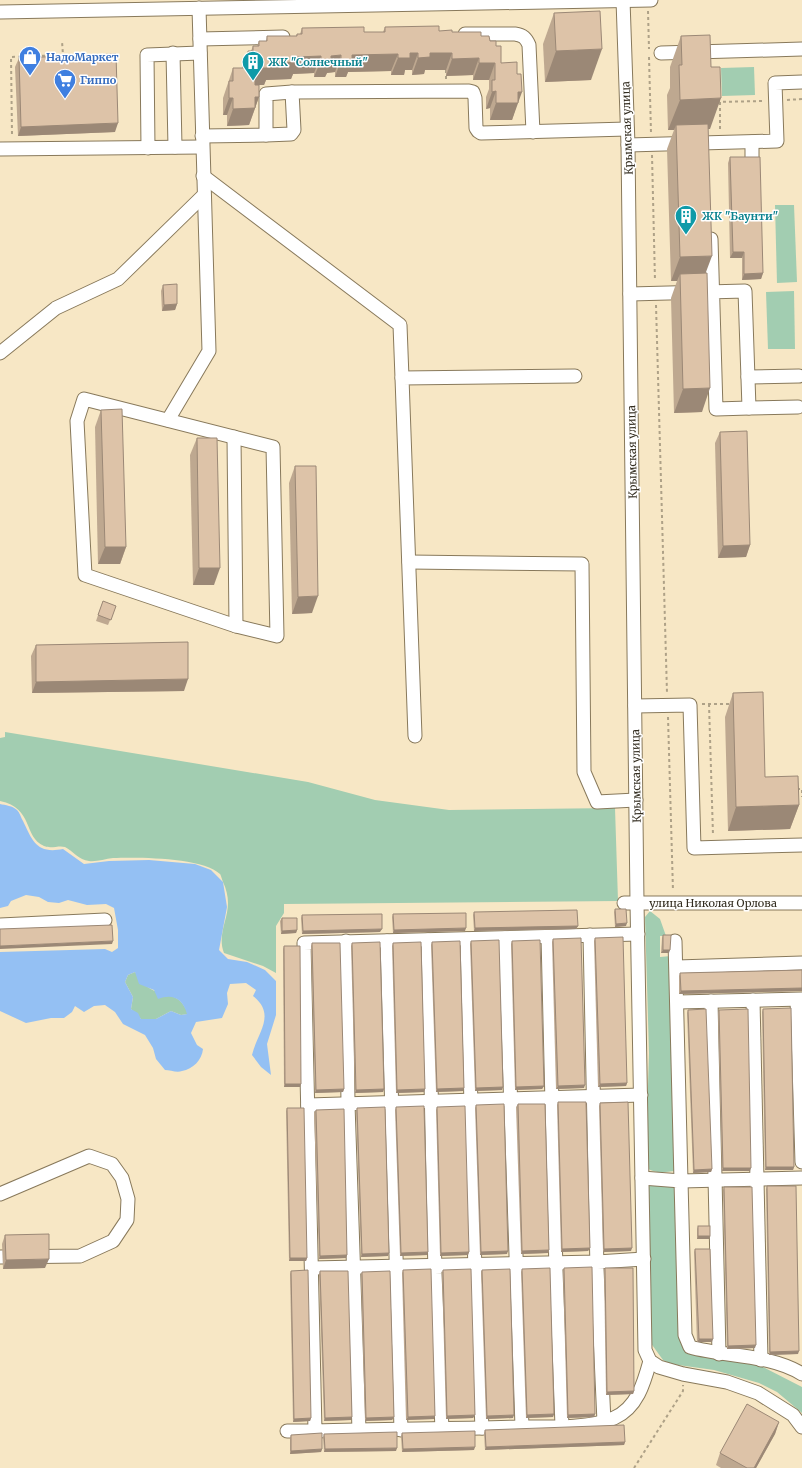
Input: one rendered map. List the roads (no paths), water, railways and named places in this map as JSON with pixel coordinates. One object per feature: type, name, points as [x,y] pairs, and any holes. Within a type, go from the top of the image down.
[{"type":"street","name":"Крымская улица","points":[[623,0],[628,145],[636,800],[631,903],[638,934],[645,1350],[650,1361]]},
{"type":"street","points":[[0,12],[206,5],[651,0]]},
{"type":"street","points":[[168,420],[208,351],[200,53],[200,39],[206,5]]},
{"type":"street","points":[[453,34],[515,34],[522,35],[526,39],[529,45],[533,132]]},
{"type":"street","points":[[200,39],[298,37]]},
{"type":"street","points":[[661,53],[802,50]]},
{"type":"street","points":[[148,148],[145,57],[149,54],[200,53]]},
{"type":"street","points":[[173,54],[175,147]]},
{"type":"street","points":[[628,145],[777,141],[775,83],[802,82]]},
{"type":"street","points":[[266,135],[266,94],[292,92],[469,91],[473,92],[475,98],[478,131],[481,133],[627,129]]},
{"type":"street","points":[[0,149],[175,147],[202,141],[291,134],[294,130],[292,92]]},
{"type":"street","points":[[752,142],[752,163]]},
{"type":"street","points":[[709,159],[715,143]]},
{"type":"street","points":[[203,176],[400,324],[415,736]]},
{"type":"street","points":[[0,353],[56,308],[118,279],[203,196]]},
{"type":"street","points":[[711,229],[716,409],[798,407]]},
{"type":"street","points":[[630,294],[745,291],[749,408]]},
{"type":"street","points":[[402,378],[576,376]]},
{"type":"street","points":[[748,377],[799,376]]},
{"type":"street","points":[[84,400],[234,437],[273,447],[277,636],[236,626],[85,575],[77,421],[84,400]]},
{"type":"street","points":[[234,437],[236,626]]},
{"type":"street","points":[[409,562],[582,564],[584,772],[597,802],[636,800]]},
{"type":"street","points":[[635,706],[690,705],[694,848],[802,845]]},
{"type":"street","name":"улица Николая Орлова","points":[[631,903],[802,903]]},
{"type":"street","points":[[0,925],[105,920]]},
{"type":"street","points":[[314,1431],[312,1268],[304,942],[638,934]]},
{"type":"street","points":[[590,935],[597,1262],[604,1422]]},
{"type":"street","points":[[548,937],[556,1263],[562,1426]]},
{"type":"street","points":[[505,938],[515,1263],[522,1427]]},
{"type":"street","points":[[467,939],[475,1264],[482,1428]]},
{"type":"street","points":[[387,940],[401,1430]]},
{"type":"street","points":[[428,940],[435,1264],[442,1429]]},
{"type":"street","points":[[346,941],[348,1104],[359,1430]]},
{"type":"street","points":[[675,941],[678,1002],[685,1335],[690,1347],[719,1354],[739,1355],[761,1360],[777,1364],[802,1374]]},
{"type":"street","points":[[676,967],[802,963]]},
{"type":"street","points":[[678,1002],[800,999],[802,1162]]},
{"type":"street","points":[[753,1000],[761,1360]]},
{"type":"street","points":[[711,1001],[719,1354]]},
{"type":"street","points":[[308,1106],[641,1095]]},
{"type":"street","points":[[0,1194],[89,1156],[112,1164],[122,1178],[128,1199],[126,1220],[113,1241],[80,1256],[0,1256]]},
{"type":"street","points":[[642,1178],[681,1181],[802,1178]]},
{"type":"street","points":[[312,1268],[435,1264],[597,1262],[644,1259]]},
{"type":"street","points":[[287,1431],[562,1426],[604,1422],[616,1417],[630,1406],[643,1387],[650,1361],[659,1367],[683,1374],[727,1382],[758,1393],[793,1415],[802,1427]]},
{"type":"water","points":[[0,804],[17,810],[37,845],[47,850],[63,849],[84,864],[109,861],[149,860],[195,864],[211,870],[223,882],[227,907],[219,950],[228,959],[247,962],[265,970],[276,981],[276,1015],[267,1044],[271,1075],[261,1067],[252,1055],[265,1017],[264,1010],[260,1003],[253,996],[256,990],[246,983],[230,984],[227,993],[228,1004],[222,1018],[196,1022],[191,1033],[197,1045],[203,1049],[201,1057],[193,1066],[180,1072],[165,1070],[156,1059],[153,1048],[145,1035],[123,1024],[115,1012],[105,1005],[94,1006],[84,1012],[75,1006],[72,1012],[64,1018],[51,1018],[26,1023],[0,1011],[0,952],[105,949],[112,952],[118,948],[118,930],[114,908],[106,904],[87,905],[68,900],[59,903],[48,902],[39,897],[26,895],[11,901],[8,906],[0,908]],"holes":[[[135,972],[139,984],[154,990],[158,999],[163,997],[173,997],[177,999],[183,1004],[187,1014],[181,1015],[171,1011],[156,1019],[141,1019],[138,1013],[131,1009],[133,997],[125,982],[128,975]]]},
{"type":"place","name":"НадоМаркет","points":[[30,76]]},
{"type":"place","name":"ЖК \"Солнечный\"","points":[[253,82]]},
{"type":"place","name":"Гиппо","points":[[65,100]]},
{"type":"place","name":"ЖК \"Баунти\"","points":[[686,236]]}]
